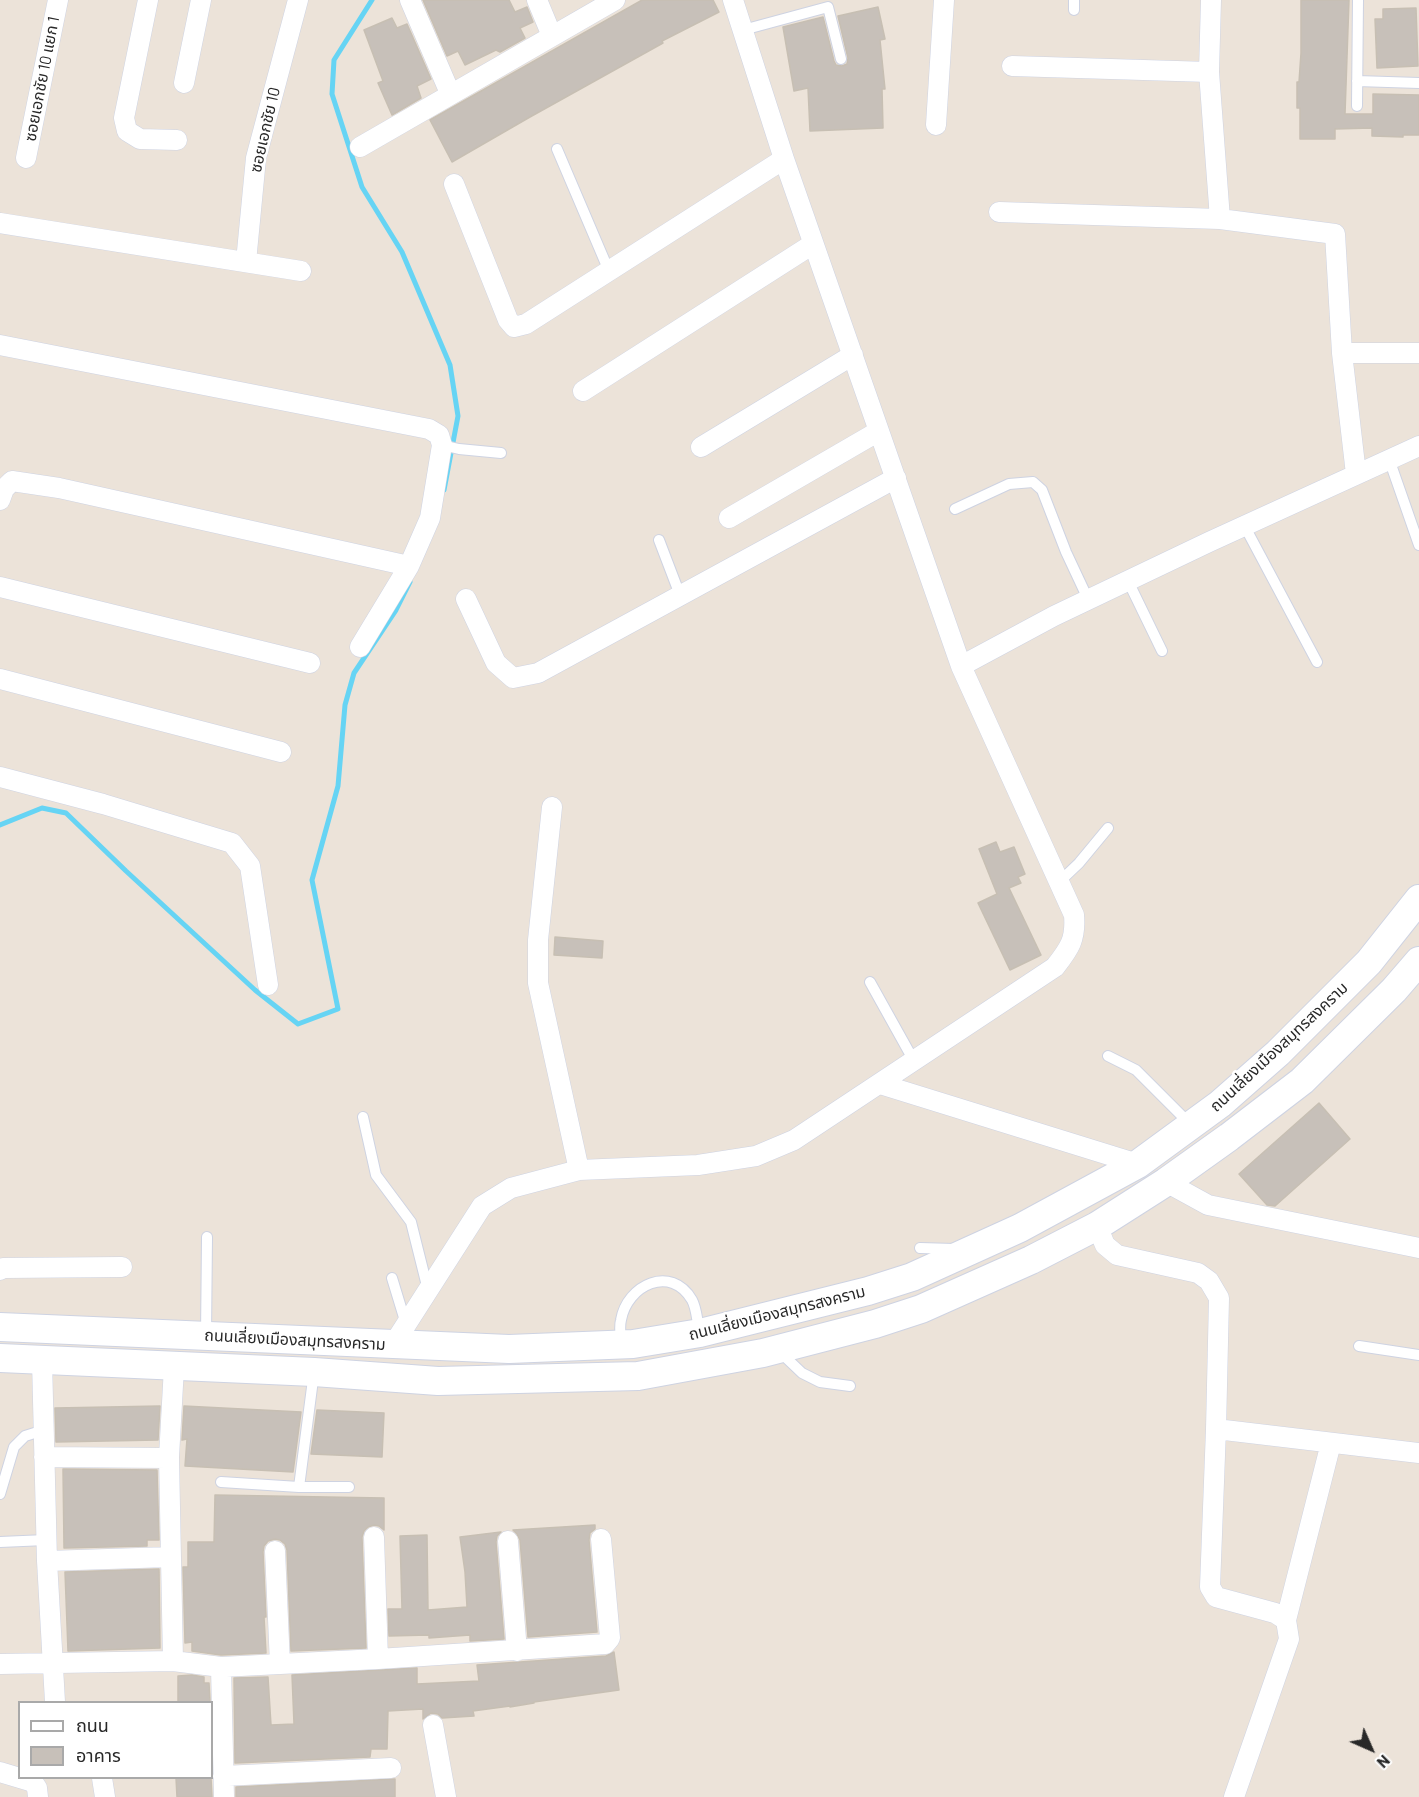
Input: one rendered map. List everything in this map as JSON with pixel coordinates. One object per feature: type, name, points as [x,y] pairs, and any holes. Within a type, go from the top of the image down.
[{"type":"main road","name":"ถนนเลี่ยงเมืองสมุทรสงคราม","points":[[0,1327],[206,1336],[400,1334],[509,1349],[621,1345],[700,1333],[868,1291],[912,1277],[1020,1228],[1138,1164],[1220,1104],[1278,1053],[1361,970],[1419,899]]},
{"type":"main road","name":"ถนนเลี่ยงเมืองสมุทรสงคราม","points":[[0,1358],[314,1372],[438,1381],[638,1376],[777,1349],[875,1324],[921,1309],[1031,1260],[1097,1226],[1166,1182],[1302,1081],[1394,990],[1419,961]]},
{"type":"street","name":"ซอยเอกชัย 10 แยก 1","points":[[26,158],[58,0]]},
{"type":"street","points":[[148,0],[124,118],[127,131],[140,139],[177,141]]},
{"type":"street","points":[[184,83],[201,0]]},
{"type":"street","name":"ซอยเอกชัย 10","points":[[246,262],[256,158],[298,0]]},
{"type":"street","points":[[410,0],[450,93]]},
{"type":"street","points":[[537,0],[552,36]]},
{"type":"street","points":[[360,147],[450,93],[615,0]]},
{"type":"street","points":[[400,1334],[482,1206],[511,1188],[579,1170],[698,1165],[756,1156],[794,1140],[1055,966],[1066,953],[1075,932],[1074,915],[961,666],[784,159],[734,0]]},
{"type":"street","points":[[936,125],[944,0]]},
{"type":"street","points":[[1211,0],[1209,72],[1220,219]]},
{"type":"street","points":[[1012,66],[1209,72]]},
{"type":"street","points":[[454,184],[508,320],[514,327],[526,324],[784,159]]},
{"type":"street","points":[[999,212],[1220,219],[1335,234],[1342,353],[1356,474]]},
{"type":"street","points":[[0,223],[301,272]]},
{"type":"street","points":[[583,391],[813,244]]},
{"type":"street","points":[[0,345],[429,429],[439,435],[449,447],[430,518],[409,566],[360,647]]},
{"type":"street","points":[[1342,353],[1419,353]]},
{"type":"street","points":[[701,447],[853,355]]},
{"type":"street","points":[[729,518],[879,431]]},
{"type":"street","points":[[961,666],[1088,599],[1419,446]]},
{"type":"street","points":[[466,598],[496,663],[513,678],[538,673],[896,478]]},
{"type":"street","points":[[0,500],[4,489],[12,482],[59,488],[409,566]]},
{"type":"street","points":[[0,586],[310,663]]},
{"type":"street","points":[[0,679],[281,752]]},
{"type":"street","points":[[0,777],[103,804],[232,843],[250,866],[268,985]]},
{"type":"street","points":[[552,807],[538,940],[538,983],[579,1170]]},
{"type":"street","points":[[880,1084],[1138,1164]]},
{"type":"street","points":[[1166,1182],[1208,1204],[1419,1248]]},
{"type":"street","points":[[1097,1226],[1105,1245],[1117,1256],[1198,1273],[1209,1281],[1219,1298],[1210,1587],[1216,1597],[1275,1613],[1286,1620]]},
{"type":"street","points":[[0,1270],[3,1268],[122,1266]]},
{"type":"street","points":[[42,1360],[46,1540],[55,1701]]},
{"type":"street","points":[[173,1661],[169,1457],[174,1367]]},
{"type":"street","points":[[1216,1429],[1419,1453]]},
{"type":"street","points":[[1234,1797],[1289,1639],[1286,1620],[1331,1443]]},
{"type":"street","points":[[44,1457],[167,1458]]},
{"type":"street","points":[[374,1537],[378,1659]]},
{"type":"street","points":[[0,1664],[173,1661],[221,1667],[605,1644],[610,1638],[601,1539]]},
{"type":"street","points":[[508,1540],[517,1651]]},
{"type":"street","points":[[275,1551],[280,1664]]},
{"type":"street","points":[[47,1561],[169,1557]]},
{"type":"street","points":[[221,1667],[224,1797]]},
{"type":"street","points":[[433,1725],[446,1797]]},
{"type":"street","points":[[223,1776],[391,1768]]},
{"type":"street","points":[[0,1772],[18,1777]]},
{"type":"street","points":[[23,1779],[33,1782],[37,1788],[38,1797]]},
{"type":"street","points":[[102,1779],[105,1797]]},
{"type":"lane","points":[[1357,106],[1358,0]]},
{"type":"lane","points":[[744,30],[828,7],[841,59]]},
{"type":"lane","points":[[1357,81],[1419,83]]},
{"type":"lane","points":[[557,149],[609,271]]},
{"type":"lane","points":[[449,447],[501,453]]},
{"type":"lane","points":[[1389,459],[1419,545]]},
{"type":"lane","points":[[955,509],[1009,484],[1033,482],[1042,490],[1066,552],[1088,599]]},
{"type":"lane","points":[[1244,525],[1317,662]]},
{"type":"lane","points":[[659,540],[680,595]]},
{"type":"lane","points":[[1128,581],[1162,651]]},
{"type":"lane","points":[[1059,882],[1080,863],[1108,828]]},
{"type":"lane","points":[[870,982],[914,1061]]},
{"type":"lane","points":[[1108,1056],[1136,1070],[1191,1125]]},
{"type":"lane","points":[[363,1117],[376,1175],[411,1222],[428,1291]]},
{"type":"lane","points":[[206,1336],[207,1237]]},
{"type":"lane","points":[[920,1248],[969,1250]]},
{"type":"lane","points":[[392,1278],[400,1334]]},
{"type":"lane","points":[[621,1345],[621,1320],[629,1300],[644,1286],[659,1280],[678,1285],[693,1301],[700,1333]]},
{"type":"lane","points":[[1359,1346],[1419,1354]]},
{"type":"lane","points":[[777,1349],[802,1373],[820,1382],[850,1386]]},
{"type":"lane","points":[[299,1487],[314,1372]]},
{"type":"lane","points":[[0,1494],[14,1447],[25,1436],[44,1430]]},
{"type":"lane","points":[[221,1482],[299,1487],[349,1487]]},
{"type":"lane","points":[[0,1542],[46,1540]]},
{"type":"building","points":[[423,0],[509,0],[515,12],[527,7],[533,22],[520,28],[525,38],[500,52],[496,50],[465,65],[458,51],[447,56]]},
{"type":"building","points":[[642,0],[713,0],[719,12],[662,41],[663,43],[452,162],[430,120]]},
{"type":"building","points":[[1301,0],[1349,0],[1345,114],[1373,114],[1373,94],[1419,95],[1419,135],[1372,136],[1372,128],[1335,129],[1335,139],[1300,139],[1297,82],[1299,82],[1301,53]]},
{"type":"building","points":[[878,7],[885,39],[880,40],[885,89],[882,89],[883,128],[810,131],[808,88],[794,91],[783,27],[823,17],[834,61],[836,65],[842,66],[847,64],[848,58],[838,16]]},
{"type":"building","points":[[1416,8],[1418,66],[1377,68],[1375,19],[1383,19],[1383,9]]},
{"type":"building","points":[[392,18],[397,28],[407,24],[431,79],[417,86],[421,98],[392,115],[378,83],[383,81],[364,30]]},
{"type":"building","points":[[996,842],[1000,852],[1014,847],[1025,874],[1018,877],[1021,883],[1009,888],[1041,955],[1010,970],[978,903],[997,894],[979,849]]},
{"type":"building","points":[[555,937],[603,941],[602,958],[554,955]]},
{"type":"building","points":[[1319,1103],[1350,1139],[1275,1206],[1267,1205],[1239,1174]]},
{"type":"building","points":[[160,1406],[158,1440],[56,1442],[55,1408]]},
{"type":"building","points":[[184,1406],[301,1412],[293,1472],[185,1466],[187,1439],[182,1440]]},
{"type":"building","points":[[317,1410],[384,1413],[382,1457],[311,1454]]},
{"type":"building","points":[[63,1469],[157,1470],[159,1540],[147,1540],[147,1546],[64,1548]]},
{"type":"building","points":[[215,1495],[384,1498],[384,1530],[374,1525],[364,1531],[362,1537],[366,1648],[291,1651],[287,1550],[285,1544],[275,1539],[268,1541],[263,1552],[266,1653],[221,1655],[192,1651],[192,1642],[185,1643],[183,1567],[188,1567],[188,1542],[214,1542]]},
{"type":"building","points":[[595,1525],[589,1540],[597,1632],[528,1637],[520,1540],[513,1530]]},
{"type":"building","points":[[501,1532],[496,1542],[504,1639],[470,1641],[470,1635],[429,1638],[429,1635],[389,1636],[388,1609],[402,1609],[400,1536],[427,1535],[428,1610],[467,1607],[460,1537]]},
{"type":"building","points":[[159,1569],[160,1648],[68,1651],[65,1572]]},
{"type":"building","points":[[614,1652],[619,1690],[473,1711],[474,1716],[442,1718],[438,1714],[431,1713],[423,1719],[423,1709],[388,1711],[387,1749],[371,1749],[370,1757],[235,1763],[234,1678],[268,1677],[271,1725],[294,1724],[292,1675],[417,1668],[417,1684],[479,1681],[477,1665],[606,1656]]},
{"type":"building","points":[[178,1676],[204,1677],[204,1683],[209,1683],[210,1701],[178,1701]]},
{"type":"building","points":[[176,1779],[211,1779],[212,1797],[177,1797]]},
{"type":"building","points":[[395,1779],[395,1797],[236,1797],[236,1787]]},
{"type":"waterway","points":[[372,0],[334,60],[332,94],[362,187],[402,252],[450,365],[458,416],[444,490]]},
{"type":"waterway","points":[[0,825],[42,808],[66,813],[255,990],[298,1024],[338,1009],[312,880],[338,786],[345,705],[354,673],[396,610],[410,582]]}]
